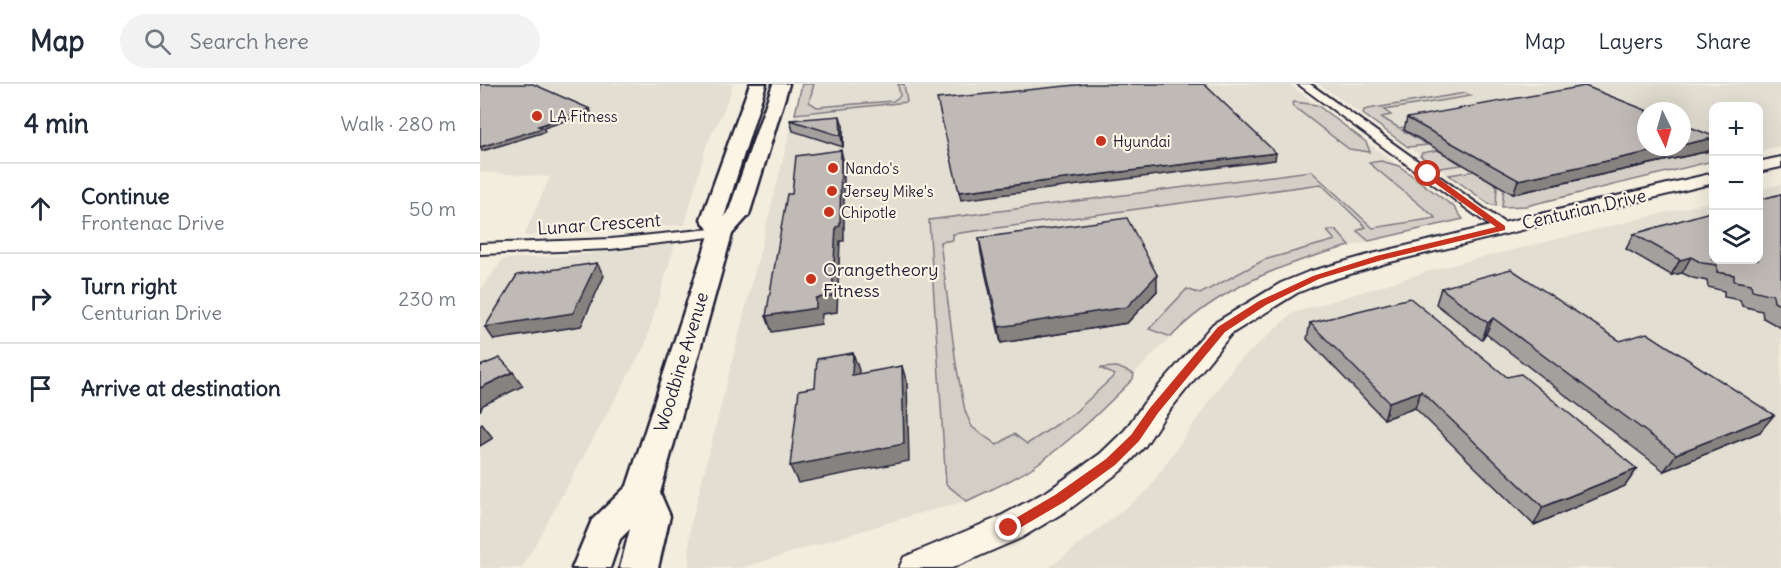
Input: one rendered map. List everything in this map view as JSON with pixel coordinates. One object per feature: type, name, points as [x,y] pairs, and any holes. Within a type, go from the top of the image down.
[{"type":"main road","name":"Woodbine Avenue","points":[[721,232],[711,219],[758,84]]},
{"type":"main road","name":"Woodbine Avenue","points":[[591,568],[605,531],[642,492],[721,232],[738,215],[781,84]]},
{"type":"main road","points":[[639,568],[652,516],[642,492]]},
{"type":"street","points":[[1303,84],[1502,228]]},
{"type":"street","points":[[1763,166],[1781,162]]},
{"type":"street","name":"Centurian Drive","points":[[916,568],[1009,528],[1060,499],[1111,462],[1135,438],[1154,410],[1222,329],[1262,303],[1316,278],[1379,258],[1709,179]]},
{"type":"street","name":"Lunar Crescent","points":[[480,249],[611,244],[721,232]]},
{"type":"shaded area","points":[[480,84],[733,84],[724,110],[706,146],[685,225],[524,236],[550,177],[480,172]]},
{"type":"shaded area","points":[[802,84],[1289,84],[1454,207],[1463,219],[1326,252],[1261,275],[1189,318],[1134,374],[1133,379],[1057,450],[1031,469],[967,501],[910,516],[741,568],[689,568],[690,528]]},
{"type":"shaded area","points":[[802,84],[814,84],[809,102],[817,107],[893,101],[900,96],[898,84],[904,84],[907,102],[795,114]]},
{"type":"shaded area","points":[[1319,84],[1781,84],[1781,146],[1763,150],[1763,102],[1709,102],[1709,162],[1518,207],[1489,204]]},
{"type":"shaded area","points":[[1465,93],[1471,96],[1384,110],[1391,115],[1381,117],[1399,128],[1487,114],[1402,130],[1428,145],[1408,147],[1363,114],[1364,110],[1368,109]]},
{"type":"shaded area","points":[[1292,103],[1317,105],[1366,142],[1370,152],[1349,149],[1293,106]]},
{"type":"shaded area","points":[[1438,150],[1462,165],[1439,168],[1420,156],[1422,153]]},
{"type":"shaded area","points":[[1709,151],[1709,162],[1526,206],[1502,207],[1504,189],[1513,194]]},
{"type":"shaded area","points":[[1381,161],[1399,166],[1454,207],[1463,219],[1369,241],[1357,231],[1366,227],[1321,184],[953,234],[953,240],[940,242],[956,364],[965,411],[972,427],[997,445],[1014,434],[1027,444],[1073,414],[1115,375],[1100,368],[1117,367],[1134,374],[1133,379],[1085,425],[1060,447],[1025,472],[967,501],[946,484],[929,220],[1311,171],[1373,228],[1436,218],[1369,163]]},
{"type":"shaded area","points":[[1474,171],[1497,185],[1496,206],[1489,204],[1449,175]]},
{"type":"shaded area","points":[[1781,184],[1781,568],[1049,568],[1147,491],[1233,367],[1293,313],[1443,267],[1709,202],[1709,264],[1763,264],[1763,189]]},
{"type":"shaded area","points":[[1336,230],[1350,246],[1302,260],[1254,279],[1209,304],[1171,337],[1149,329],[1187,289],[1200,294],[1264,260],[1335,240],[1327,231]]},
{"type":"shaded area","points":[[675,244],[645,345],[522,568],[480,568],[480,291],[503,259],[578,255]]},
{"type":"building","points":[[480,84],[533,84],[590,109],[538,126],[543,128],[480,147]]},
{"type":"building","name":"Hyundai","points":[[1086,84],[1204,84],[1276,153],[959,192],[937,99]]},
{"type":"building","points":[[1585,86],[1637,107],[1637,154],[1518,180],[1407,118]]},
{"type":"building","points":[[840,116],[841,136],[790,120]]},
{"type":"building","points":[[1691,127],[1709,134],[1709,139],[1691,143]]},
{"type":"building","points":[[841,150],[840,226],[836,227],[832,296],[816,298],[816,308],[766,316],[787,194],[792,194],[796,156]]},
{"type":"building","points":[[1781,194],[1781,306],[1774,302],[1773,295],[1752,290],[1751,284],[1734,281],[1734,275],[1717,272],[1717,265],[1710,264],[1763,264],[1763,199]]},
{"type":"building","points":[[1709,212],[1709,264],[1691,257],[1680,260],[1634,234]]},
{"type":"building","points":[[1127,218],[1157,275],[1127,307],[999,327],[979,238]]},
{"type":"building","points":[[597,263],[573,313],[485,327],[517,275]]},
{"type":"building","points":[[1511,269],[1620,341],[1647,333],[1774,415],[1676,454],[1493,318],[1488,323],[1441,288]]},
{"type":"building","points":[[1410,298],[1507,377],[1521,374],[1637,469],[1543,507],[1421,391],[1389,402],[1310,323]]},
{"type":"building","points":[[853,353],[852,375],[902,366],[904,444],[790,466],[799,390],[815,387],[817,359]]},
{"type":"building","points":[[500,358],[513,372],[480,388],[480,366]]},
{"type":"place","name":"LA Fitness","points":[[537,116]]},
{"type":"place","name":"Hyundai","points":[[1101,141]]},
{"type":"place","name":"Nando's","points":[[833,168]]},
{"type":"place","name":"Jersey Mike's","points":[[832,191]]},
{"type":"place","name":"Chipotle","points":[[829,212]]},
{"type":"place","name":"Orangetheory Fitness","points":[[811,279]]},
{"type":"route","points":[[1009,528],[1060,499],[1111,462],[1135,438],[1154,410],[1222,329],[1262,303],[1289,288],[1379,258],[1502,228],[1428,174]]}]
